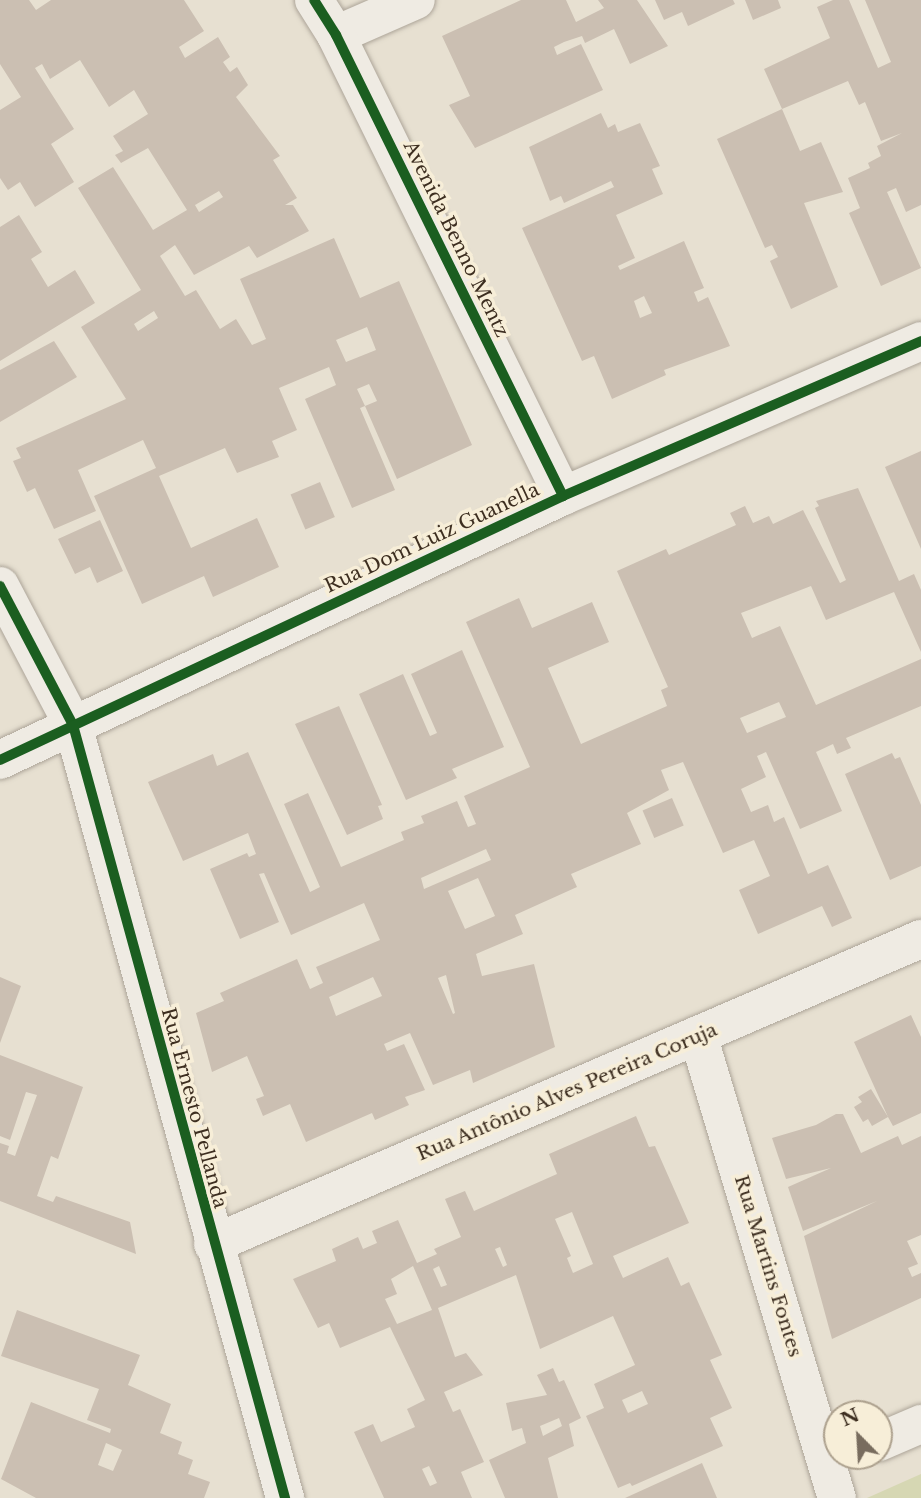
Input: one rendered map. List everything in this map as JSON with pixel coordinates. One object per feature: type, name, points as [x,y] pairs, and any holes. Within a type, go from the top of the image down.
[{"type":"street","name":"Avenida Benno Mentz","points":[[314,0],[336,35],[564,496]]},
{"type":"street","points":[[336,35],[416,0]]},
{"type":"street","name":"Rua Dom Luiz Guanella","points":[[0,760],[564,496],[921,341]]},
{"type":"street","name":"Rua Ernesto Pellanda","points":[[0,586],[73,725],[213,1244],[285,1498]]},
{"type":"street","name":"Rua Antônio Alves Pereira Coruja","points":[[213,1244],[921,939]]},
{"type":"street","name":"Rua Martins Fontes","points":[[698,1035],[837,1473]]},
{"type":"street","points":[[893,1436],[921,1424]]},
{"type":"green space","points":[[921,1474],[921,1498],[867,1498]]},
{"type":"building","points":[[0,0],[29,0],[36,10],[51,0],[184,0],[204,31],[179,47],[185,58],[218,37],[230,57],[223,62],[230,72],[237,67],[248,85],[236,97],[280,156],[273,160],[297,198],[285,205],[293,205],[309,231],[257,258],[249,246],[194,275],[175,245],[160,256],[185,296],[196,290],[220,329],[236,319],[252,345],[266,339],[240,279],[334,238],[360,298],[399,281],[472,445],[397,479],[365,406],[360,408],[395,490],[352,508],[305,399],[336,385],[329,367],[279,388],[297,430],[272,441],[279,457],[237,473],[225,448],[159,476],[191,548],[257,518],[279,567],[213,597],[204,576],[142,604],[94,496],[156,468],[143,440],[78,470],[96,511],[54,529],[35,488],[27,492],[13,461],[21,458],[16,448],[126,399],[81,327],[141,290],[78,188],[113,167],[153,230],[187,210],[148,148],[121,163],[115,155],[123,151],[113,136],[148,114],[134,90],[109,107],[80,60],[50,79],[42,64],[35,68],[74,129],[51,144],[74,182],[35,207],[20,182],[8,190],[0,178],[0,110],[21,97],[0,64]],"holes":[[[219,191],[223,197],[199,212],[195,205]],[[154,311],[158,318],[138,331],[134,324]],[[367,327],[376,350],[346,362],[336,340]],[[369,384],[377,401],[365,406],[357,389]]]},
{"type":"building","points":[[521,0],[566,0],[576,22],[604,8],[598,0],[637,0],[668,46],[630,64],[614,29],[585,43],[582,36],[554,47],[557,55],[581,44],[603,90],[475,148],[449,105],[470,96],[442,36]]},
{"type":"building","points":[[655,0],[733,0],[735,4],[688,26],[682,12],[664,20]]},
{"type":"building","points":[[745,0],[778,0],[781,8],[753,20]]},
{"type":"building","points":[[833,0],[849,0],[878,68],[891,62],[865,0],[921,0],[921,205],[906,212],[896,188],[887,192],[921,268],[881,286],[849,213],[860,208],[848,178],[870,168],[868,163],[881,156],[877,146],[902,133],[881,141],[865,102],[859,105],[848,81],[782,109],[764,69],[830,38],[817,7]]},
{"type":"building","points":[[782,109],[800,151],[821,142],[843,192],[804,203],[838,287],[791,309],[770,261],[778,257],[772,245],[765,248],[717,139]]},
{"type":"building","points":[[601,113],[608,128],[615,124],[618,132],[640,123],[660,166],[652,169],[663,194],[616,215],[635,258],[618,266],[620,270],[684,241],[704,288],[694,292],[698,302],[708,297],[730,346],[664,370],[666,375],[612,399],[594,356],[582,361],[522,228],[614,187],[611,181],[564,203],[561,196],[550,201],[529,147]],"holes":[[[644,296],[652,313],[640,318],[634,301]]]},
{"type":"building","points":[[19,215],[42,252],[31,259],[48,287],[75,270],[95,303],[0,361],[0,227]]},
{"type":"building","points":[[54,341],[77,377],[0,422],[0,370]]},
{"type":"building","points":[[921,451],[921,549],[885,467]]},
{"type":"building","points":[[320,482],[335,517],[305,529],[291,495]]},
{"type":"building","points":[[858,488],[899,581],[914,574],[921,590],[921,652],[894,592],[826,620],[811,586],[741,613],[752,638],[780,626],[816,705],[921,659],[921,706],[846,738],[851,748],[837,754],[833,744],[816,752],[842,811],[800,829],[766,752],[757,756],[766,777],[741,789],[751,812],[768,805],[774,822],[784,817],[808,874],[828,865],[852,918],[832,927],[822,906],[758,934],[739,890],[770,876],[754,840],[723,853],[683,762],[661,770],[669,790],[627,813],[641,844],[571,874],[577,887],[515,915],[523,934],[476,954],[482,976],[534,964],[555,1047],[473,1083],[470,1070],[433,1085],[410,1033],[384,1044],[387,1051],[404,1044],[425,1090],[405,1097],[409,1105],[375,1120],[372,1113],[306,1142],[290,1104],[263,1116],[256,1099],[264,1096],[247,1056],[212,1072],[196,1013],[224,1001],[220,993],[297,959],[310,989],[323,983],[316,967],[380,940],[364,903],[291,935],[264,873],[259,874],[279,922],[240,939],[210,869],[247,853],[249,857],[256,854],[248,833],[183,861],[148,782],[213,754],[217,766],[248,752],[310,892],[320,887],[284,804],[308,793],[341,867],[404,840],[401,832],[424,823],[421,816],[457,801],[468,827],[476,824],[464,796],[530,767],[466,622],[519,598],[532,628],[592,602],[609,642],[548,668],[581,744],[667,706],[661,690],[668,687],[617,571],[666,549],[669,555],[736,525],[730,513],[745,506],[753,523],[769,516],[773,524],[803,510],[840,583],[846,580],[815,508],[819,506],[816,501]],"holes":[[[779,702],[786,717],[747,733],[740,718]],[[486,849],[491,860],[424,889],[421,878]],[[478,878],[495,916],[465,929],[448,891]],[[446,975],[455,1013],[453,1014],[438,978]],[[373,977],[382,996],[336,1016],[329,997]]]},
{"type":"building","points":[[100,520],[123,571],[97,583],[90,567],[75,574],[58,539]]},
{"type":"building","points":[[462,650],[504,747],[452,769],[457,778],[406,800],[359,694],[403,674],[430,736],[437,733],[411,674]]},
{"type":"building","points":[[339,706],[382,805],[378,806],[383,819],[347,835],[295,724]]},
{"type":"building","points":[[892,753],[895,759],[900,757],[921,805],[921,866],[890,880],[845,774]]},
{"type":"building","points":[[672,798],[684,826],[654,838],[643,811]]},
{"type":"building","points":[[0,977],[21,986],[0,1043]]},
{"type":"building","points":[[911,1015],[921,1037],[921,1113],[893,1126],[854,1042]]},
{"type":"building","points":[[0,1055],[83,1087],[58,1159],[51,1156],[37,1196],[53,1202],[56,1196],[130,1222],[136,1254],[0,1201],[0,1143],[9,1146],[7,1153],[15,1156],[37,1095],[26,1092],[10,1140],[0,1136]]},
{"type":"building","points":[[871,1089],[888,1117],[872,1126],[868,1119],[863,1122],[854,1107],[862,1102],[858,1097]]},
{"type":"building","points":[[836,1114],[843,1114],[861,1153],[898,1136],[902,1145],[921,1136],[921,1235],[907,1241],[918,1264],[908,1268],[912,1277],[921,1273],[921,1298],[832,1339],[804,1236],[877,1201],[803,1231],[788,1187],[831,1168],[786,1179],[772,1138],[816,1125]]},
{"type":"building","points":[[636,1116],[649,1147],[655,1146],[689,1223],[613,1256],[623,1278],[668,1257],[681,1286],[689,1282],[722,1355],[710,1360],[732,1408],[710,1418],[723,1446],[632,1486],[630,1483],[618,1488],[586,1416],[604,1408],[594,1384],[635,1365],[613,1316],[540,1349],[516,1275],[438,1308],[455,1357],[466,1353],[483,1375],[444,1392],[453,1412],[460,1409],[484,1462],[461,1472],[472,1498],[384,1498],[354,1432],[373,1424],[381,1442],[415,1427],[407,1409],[425,1400],[390,1327],[340,1348],[329,1323],[318,1328],[293,1279],[336,1261],[332,1249],[358,1237],[363,1249],[377,1243],[372,1231],[398,1220],[417,1263],[437,1254],[434,1249],[461,1237],[445,1199],[465,1191],[474,1211],[557,1174],[549,1154]],"holes":[[[572,1212],[593,1264],[573,1273],[567,1258],[571,1256],[555,1219]],[[500,1247],[507,1265],[503,1267],[495,1249]],[[413,1266],[432,1310],[397,1324],[385,1299],[397,1294],[391,1279]],[[439,1266],[447,1285],[441,1287],[433,1269]],[[642,1391],[648,1404],[628,1413],[622,1400]],[[429,1466],[437,1483],[430,1486],[422,1469]]]},
{"type":"building","points":[[17,1310],[140,1355],[128,1385],[171,1404],[160,1433],[182,1442],[178,1454],[193,1460],[188,1474],[210,1482],[204,1498],[36,1498],[1,1479],[31,1402],[110,1433],[111,1429],[87,1420],[99,1389],[1,1356]],"holes":[[[106,1443],[122,1450],[113,1471],[98,1465]]]},
{"type":"building","points":[[553,1368],[559,1382],[564,1380],[581,1418],[569,1424],[574,1446],[548,1458],[558,1498],[505,1498],[489,1460],[526,1443],[522,1428],[512,1431],[506,1403],[547,1395],[537,1375]],"holes":[[[559,1418],[562,1426],[543,1436],[540,1426]]]},
{"type":"building","points":[[702,1463],[717,1498],[625,1498]]},
{"type":"cycle path","points":[[314,0],[336,35],[563,496]]},
{"type":"cycle path","points":[[0,760],[563,496],[921,341]]},
{"type":"cycle path","points":[[0,586],[73,725],[285,1498]]}]
